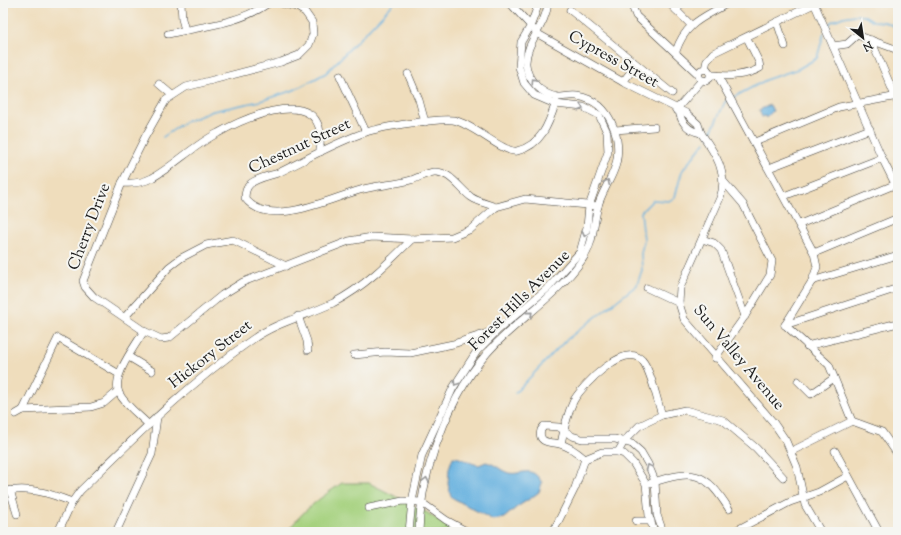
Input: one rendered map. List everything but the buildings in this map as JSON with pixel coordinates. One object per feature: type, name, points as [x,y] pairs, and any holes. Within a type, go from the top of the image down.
[{"type":"street","points":[[181,3],[182,19],[185,30]]},
{"type":"street","points":[[168,34],[234,21],[257,11],[268,3]]},
{"type":"street","name":"Cherry Drive","points":[[281,3],[297,7],[305,12],[312,22],[313,34],[309,45],[299,55],[281,62],[186,87],[172,95],[166,100],[145,136],[122,183],[83,281],[85,287],[94,297],[144,331],[161,339],[169,338],[222,295],[243,282],[349,242],[372,237],[412,239],[446,238],[462,234],[496,207],[514,201],[534,199],[562,204],[598,206]]},
{"type":"street","name":"Cypress Street","points":[[510,3],[530,27],[538,34],[678,111]]},
{"type":"street","name":"Forest Hills Avenue","points":[[409,532],[412,501],[422,455],[453,388],[477,351],[498,330],[549,287],[580,252],[587,227],[588,206],[608,152],[607,132],[599,115],[583,108],[555,104],[534,95],[524,83],[519,67],[521,42],[530,27],[539,3]]},
{"type":"street","name":"Forest Hills Avenue","points":[[419,532],[421,502],[431,455],[449,414],[472,370],[504,335],[538,307],[583,259],[592,240],[598,206],[616,164],[618,136],[608,113],[596,103],[577,96],[558,97],[543,92],[532,80],[526,65],[528,50],[538,34],[548,11],[548,3]]},
{"type":"street","points":[[631,3],[636,16],[676,52],[698,74],[701,81]]},
{"type":"street","points":[[668,3],[691,25]]},
{"type":"street","points":[[676,10],[683,3]]},
{"type":"street","points":[[676,52],[680,39],[691,25],[728,3]]},
{"type":"street","points":[[698,74],[701,70],[705,69],[709,56],[815,3],[896,187],[800,224]]},
{"type":"street","points":[[570,10],[672,94]]},
{"type":"street","points":[[777,22],[785,46]]},
{"type":"street","points":[[832,42],[847,44],[857,34],[898,50]]},
{"type":"street","points":[[678,111],[701,81],[709,80],[715,76],[733,75],[755,71],[760,68],[759,62],[747,38]]},
{"type":"street","points":[[755,142],[839,107],[897,98],[871,40]]},
{"type":"street","points":[[623,82],[636,65]]},
{"type":"street","points":[[705,69],[715,76],[728,93],[800,224],[814,253],[816,267],[812,282],[784,325]]},
{"type":"street","points":[[408,74],[419,100],[425,122]]},
{"type":"street","points":[[340,76],[366,132]]},
{"type":"street","points":[[159,84],[172,95]]},
{"type":"street","name":"Chestnut Street","points":[[496,207],[472,198],[447,175],[433,172],[413,180],[359,190],[310,207],[290,211],[264,210],[254,207],[245,198],[245,192],[252,183],[366,132],[383,128],[453,120],[471,127],[505,149],[515,152],[526,149],[536,142],[544,133],[558,97]]},
{"type":"street","points":[[122,183],[137,184],[152,178],[217,133],[246,120],[289,108],[308,113],[314,119],[318,127],[320,152]]},
{"type":"street","points":[[678,111],[681,119],[688,128],[702,135]]},
{"type":"street","points":[[678,111],[686,114],[696,122],[721,168],[724,182],[743,204],[772,261],[770,275],[745,316],[716,358]]},
{"type":"street","points":[[615,130],[654,127]]},
{"type":"street","points":[[769,168],[870,129]]},
{"type":"street","points":[[784,196],[882,158]]},
{"type":"street","name":"Sun Valley Avenue","points":[[724,182],[720,198],[680,288],[678,303],[684,320],[773,422],[792,451],[803,498],[809,515],[819,531]]},
{"type":"street","points":[[814,253],[898,218]]},
{"type":"street","points":[[702,238],[714,243],[721,250],[745,316]]},
{"type":"street","name":"Hickory Street","points":[[58,532],[72,502],[80,492],[157,416],[207,373],[264,332],[298,316],[331,304],[358,289],[377,274],[412,239]]},
{"type":"street","points":[[125,317],[135,308],[169,267],[181,258],[206,245],[234,240],[286,266]]},
{"type":"street","points":[[812,282],[898,254]]},
{"type":"street","points":[[647,288],[678,303]]},
{"type":"street","points":[[784,325],[898,288]]},
{"type":"street","points":[[298,316],[307,341],[308,350]]},
{"type":"street","points":[[807,346],[898,323]]},
{"type":"street","points":[[784,325],[829,365],[852,421]]},
{"type":"street","points":[[354,355],[385,352],[410,353],[453,344],[498,330],[504,335]]},
{"type":"street","points":[[144,331],[119,374],[118,391],[127,403],[149,424]]},
{"type":"street","points":[[23,410],[58,338],[119,374]]},
{"type":"street","points":[[561,444],[564,429],[575,399],[599,372],[617,359],[626,356],[634,355],[644,365],[662,415]]},
{"type":"street","points":[[129,357],[152,371]]},
{"type":"street","points":[[798,381],[811,394],[834,378]]},
{"type":"street","points":[[16,414],[23,410],[92,407],[104,403],[118,391]]},
{"type":"street","points":[[618,452],[625,440],[639,426],[662,415],[685,410],[723,420],[756,448],[783,477]]},
{"type":"street","points":[[116,532],[152,454],[157,416]]},
{"type":"street","points":[[792,451],[852,421],[882,432],[898,455]]},
{"type":"street","points":[[585,459],[578,453],[561,444],[543,440],[540,433],[544,426],[548,425],[564,429],[572,436],[582,440],[625,440],[641,452],[655,482],[657,515],[663,532]]},
{"type":"street","points":[[578,453],[582,440]]},
{"type":"street","points":[[596,454],[597,440]]},
{"type":"street","points":[[553,532],[575,488],[585,459],[596,454],[610,451],[624,454],[633,463],[646,484],[654,532]]},
{"type":"street","points":[[835,452],[879,532]]},
{"type":"street","points":[[646,484],[682,475],[693,475],[704,479],[718,491],[729,509]]},
{"type":"street","points":[[733,532],[790,502],[803,498],[848,476]]},
{"type":"street","points":[[17,514],[6,491],[38,491],[72,502]]},
{"type":"street","points":[[369,508],[412,501],[421,502],[446,520],[468,532]]},
{"type":"street","points":[[636,521],[651,521]]},
{"type":"green space","points":[[342,483],[369,483],[426,512],[458,532],[287,532],[299,517],[312,505]]},
{"type":"water","points":[[770,105],[773,111],[766,118],[765,116],[762,117],[759,110]]},
{"type":"water","points":[[453,457],[479,465],[486,462],[511,473],[534,473],[542,483],[539,492],[504,518],[493,520],[451,497],[448,484],[449,468]]},
{"type":"waterway","points":[[163,137],[185,122],[213,111],[260,101],[294,90],[326,73],[394,3]]},
{"type":"waterway","points":[[827,28],[831,22],[843,17],[855,15],[865,16],[873,21],[885,22],[898,28]]},
{"type":"waterway","points":[[732,98],[768,79],[798,69],[817,58],[824,33]]},
{"type":"waterway","points":[[708,138],[725,102],[729,99]]},
{"type":"waterway","points":[[515,393],[565,341],[637,285],[642,270],[641,253],[644,240],[641,212],[653,200],[669,201],[675,197],[682,171],[705,142]]}]
